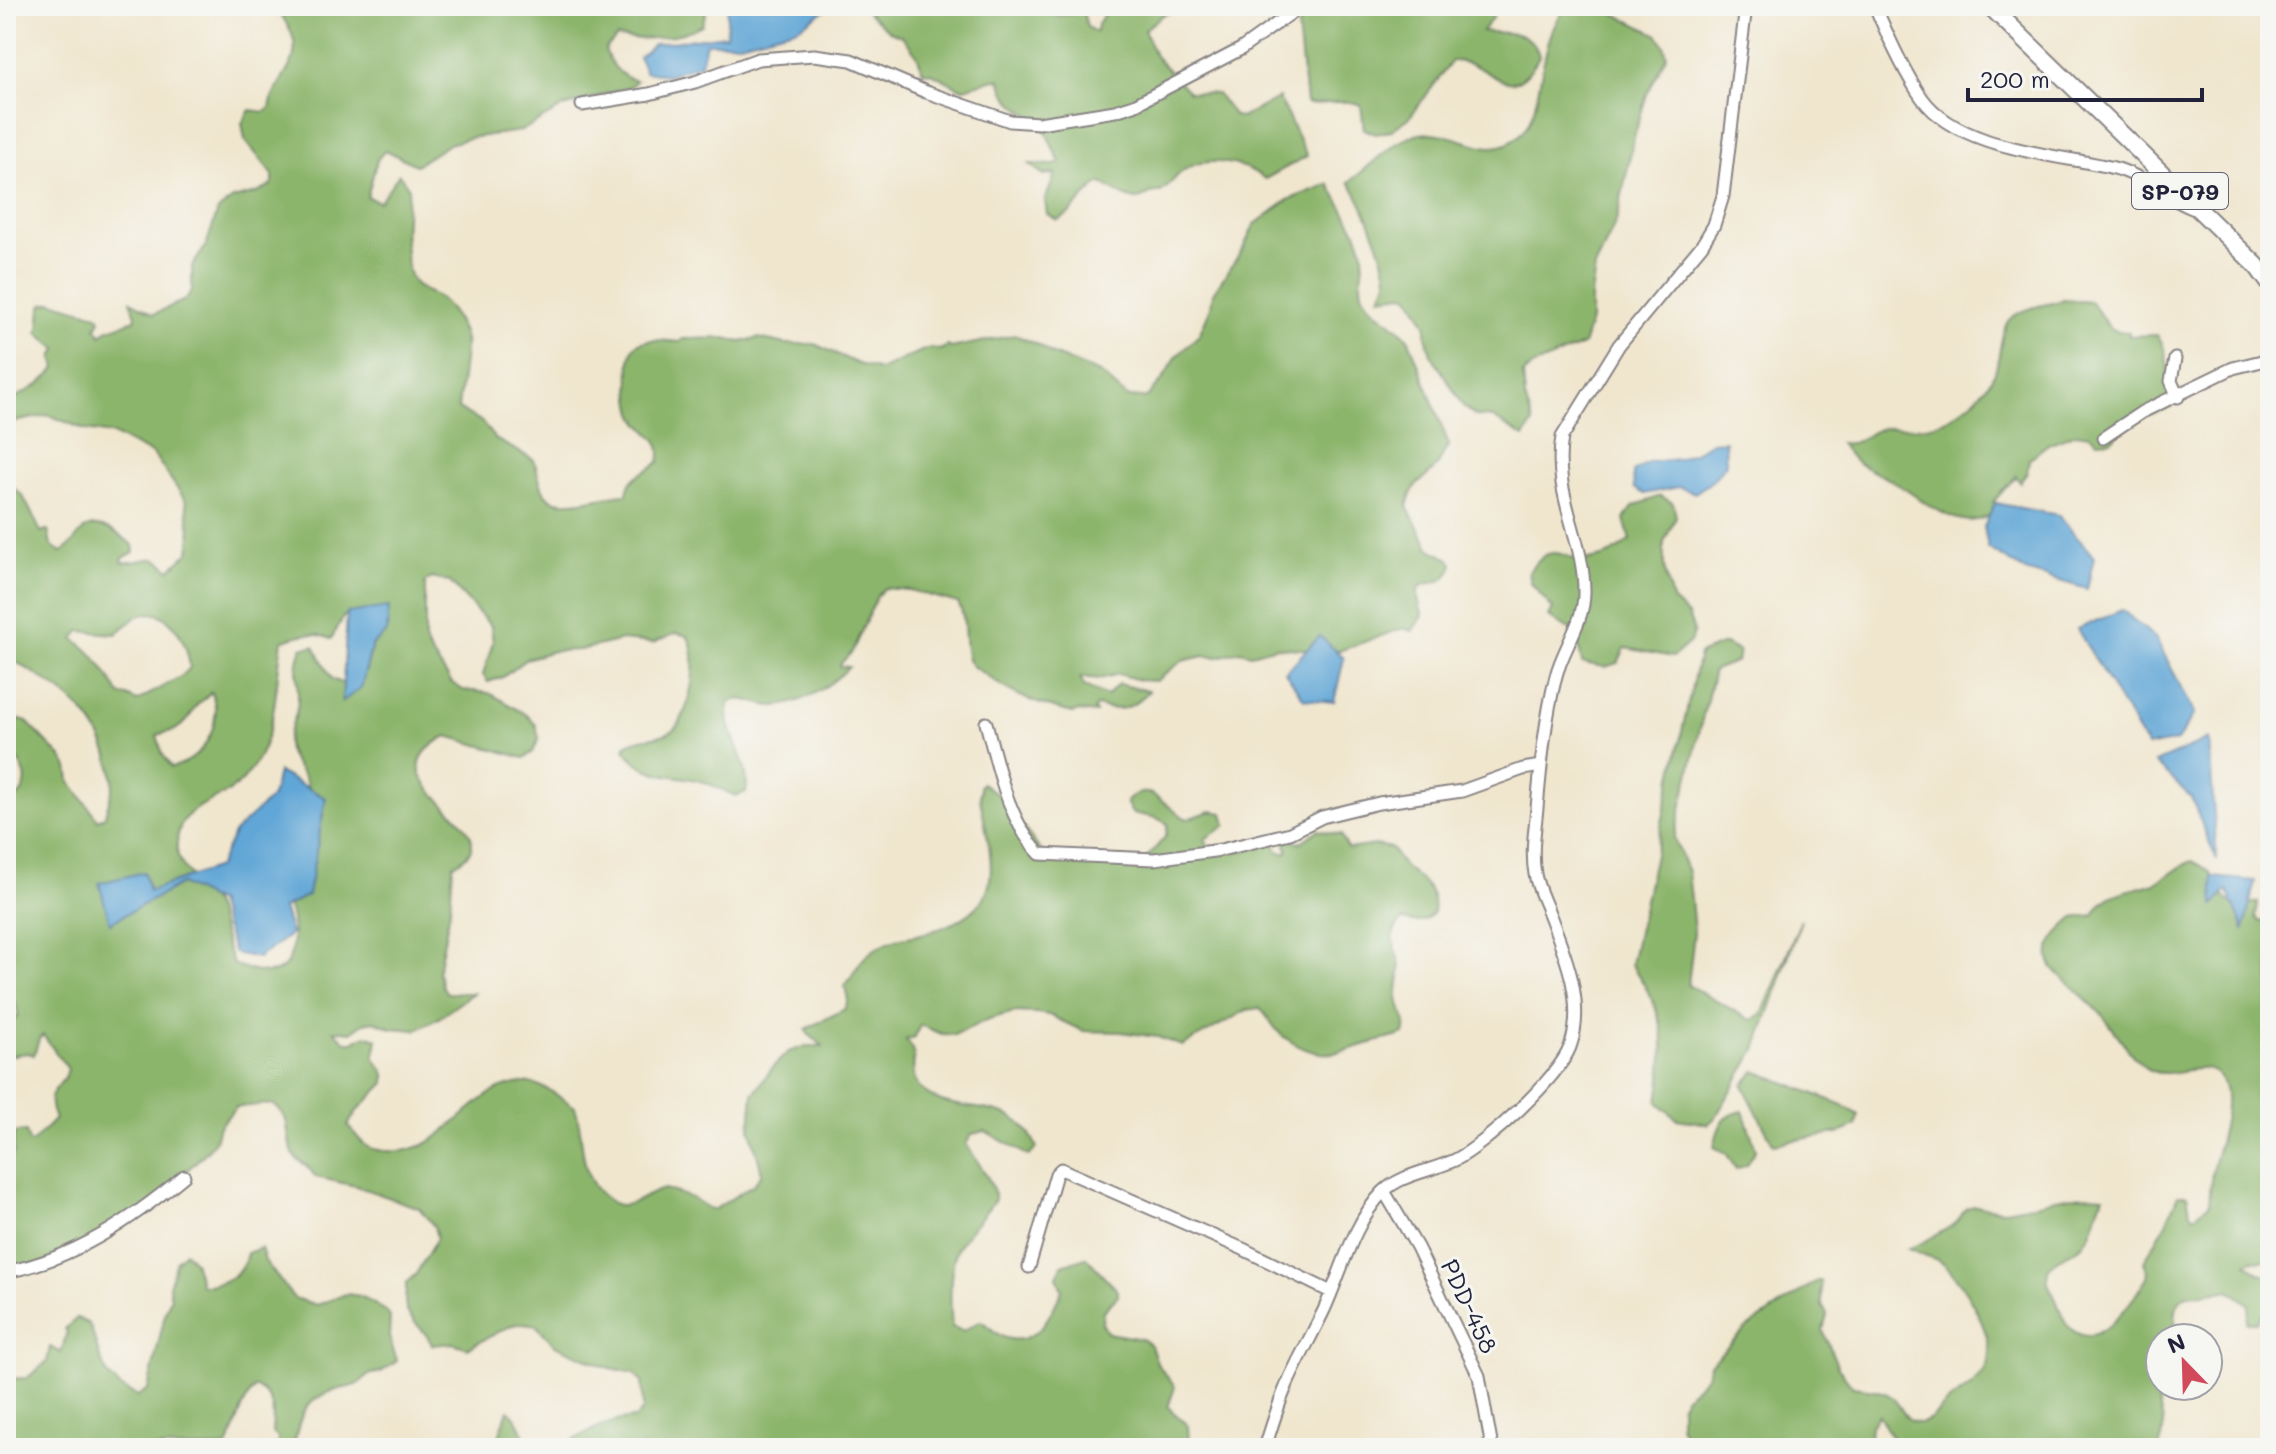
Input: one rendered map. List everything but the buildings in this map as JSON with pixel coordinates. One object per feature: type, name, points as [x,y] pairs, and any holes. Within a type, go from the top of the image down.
[{"type":"highway","name":"SP-079","points":[[1990,6],[2263,269]]},
{"type":"highway","points":[[2263,269],[2270,284]]},
{"type":"street","points":[[582,105],[649,94],[695,82],[758,59],[814,55],[851,60],[986,114],[1010,121],[1039,123],[1134,105],[1241,49],[1301,6]]},
{"type":"street","points":[[1265,1448],[1289,1380],[1360,1226],[1384,1191],[1400,1180],[1456,1159],[1478,1145],[1546,1083],[1570,1048],[1576,1021],[1568,964],[1534,868],[1541,766],[1555,677],[1578,621],[1584,593],[1583,575],[1560,483],[1559,453],[1562,437],[1619,345],[1702,245],[1714,225],[1723,196],[1746,6]]},
{"type":"street","points":[[1875,6],[1923,100],[1946,120],[1970,134],[2026,150],[2116,168],[2178,203],[2200,210]]},
{"type":"street","points":[[2175,359],[2171,381],[2178,397]]},
{"type":"street","points":[[2103,438],[2142,412],[2233,368],[2270,359]]},
{"type":"street","points":[[986,723],[1016,817],[1028,840],[1040,854],[1154,859],[1221,850],[1290,833],[1322,817],[1379,803],[1462,791],[1507,774],[1541,766]]},
{"type":"street","points":[[1029,1267],[1056,1174],[1061,1169],[1243,1249],[1331,1292]]},
{"type":"street","points":[[6,1272],[55,1259],[106,1234],[184,1176]]},
{"type":"street","name":"PDD-458","points":[[1384,1191],[1417,1247],[1479,1376],[1492,1448]]},
{"type":"green space","points":[[273,6],[708,6],[702,25],[693,29],[661,37],[617,37],[605,49],[616,69],[636,81],[629,87],[564,107],[521,131],[449,144],[416,165],[385,150],[377,160],[367,197],[379,202],[399,174],[409,188],[405,236],[409,273],[418,287],[447,306],[465,340],[458,409],[481,421],[495,439],[534,460],[544,492],[553,500],[562,502],[627,494],[634,478],[659,462],[659,446],[639,422],[632,400],[630,359],[635,346],[644,341],[726,338],[740,342],[758,338],[786,344],[815,344],[858,364],[880,370],[924,350],[940,350],[1015,335],[1100,373],[1127,397],[1146,398],[1161,382],[1177,356],[1199,335],[1211,307],[1213,293],[1243,249],[1254,225],[1288,200],[1329,184],[1353,225],[1363,252],[1361,286],[1364,297],[1409,340],[1449,445],[1436,467],[1415,487],[1407,507],[1430,549],[1450,559],[1453,564],[1441,580],[1422,586],[1418,591],[1423,616],[1412,631],[1403,628],[1336,652],[1276,647],[1251,654],[1240,651],[1218,657],[1204,656],[1182,661],[1156,681],[1119,674],[1099,679],[1080,677],[1084,686],[1107,696],[1118,684],[1149,691],[1126,708],[1096,706],[1096,713],[1073,713],[1017,695],[973,667],[966,652],[963,616],[958,603],[909,590],[884,588],[877,596],[852,652],[840,664],[849,667],[833,681],[793,703],[772,706],[751,701],[730,702],[729,723],[747,780],[746,792],[736,796],[704,782],[651,771],[625,750],[626,745],[637,740],[668,733],[679,723],[692,685],[693,656],[687,636],[677,633],[653,643],[622,640],[580,650],[553,651],[526,659],[503,677],[488,682],[483,675],[493,642],[491,626],[450,582],[432,578],[425,582],[425,640],[429,650],[452,683],[463,690],[489,693],[527,715],[536,725],[539,739],[533,752],[524,758],[447,736],[424,753],[420,770],[428,787],[460,820],[470,836],[470,851],[453,865],[450,910],[438,971],[447,993],[473,993],[439,1018],[416,1030],[392,1028],[374,1021],[364,1023],[351,1032],[334,1030],[346,1042],[366,1035],[377,1039],[374,1057],[385,1074],[385,1083],[357,1111],[348,1125],[369,1147],[387,1151],[409,1150],[444,1132],[489,1094],[506,1086],[539,1085],[575,1107],[590,1180],[611,1202],[629,1204],[665,1189],[715,1209],[754,1184],[762,1173],[750,1128],[753,1094],[788,1052],[806,1046],[823,1046],[806,1029],[845,1009],[848,1000],[845,986],[862,960],[886,943],[955,922],[973,910],[984,897],[990,881],[991,864],[980,798],[982,783],[1002,798],[1043,854],[1145,860],[1166,836],[1168,824],[1157,818],[1132,813],[1126,802],[1143,793],[1158,797],[1187,819],[1211,811],[1223,813],[1226,825],[1205,839],[1210,850],[1246,851],[1250,843],[1273,840],[1278,851],[1286,854],[1288,850],[1284,839],[1300,843],[1318,830],[1341,835],[1348,849],[1375,845],[1392,848],[1397,858],[1430,891],[1434,912],[1420,922],[1402,920],[1394,932],[1400,967],[1398,998],[1405,1019],[1404,1034],[1344,1051],[1315,1052],[1284,1037],[1259,1008],[1247,1010],[1182,1046],[1158,1037],[1083,1031],[1049,1015],[1014,1012],[989,1019],[954,1035],[942,1034],[920,1025],[915,1037],[906,1040],[913,1052],[914,1077],[921,1089],[936,1099],[1014,1119],[1027,1130],[1037,1148],[1029,1156],[985,1131],[972,1134],[966,1144],[988,1179],[995,1199],[958,1247],[950,1287],[952,1327],[963,1331],[980,1321],[1006,1338],[1027,1338],[1042,1326],[1054,1308],[1062,1290],[1057,1277],[1062,1265],[1086,1257],[1118,1291],[1118,1296],[1103,1311],[1102,1323],[1108,1333],[1142,1339],[1151,1346],[1158,1365],[1175,1387],[1168,1407],[1188,1426],[1189,1443],[1186,1448],[562,1448],[598,1428],[636,1418],[643,1409],[642,1382],[634,1373],[606,1367],[555,1345],[536,1325],[512,1325],[468,1348],[453,1343],[432,1345],[410,1316],[405,1301],[406,1283],[416,1274],[437,1238],[434,1226],[419,1208],[356,1186],[315,1177],[293,1153],[284,1116],[273,1104],[236,1107],[219,1126],[215,1141],[174,1183],[164,1199],[91,1248],[63,1259],[6,1269],[6,1164],[14,1153],[13,1136],[17,1132],[26,1132],[32,1143],[55,1119],[52,1095],[68,1069],[43,1035],[34,1055],[6,1056],[6,1032],[18,1015],[16,1004],[6,999],[6,807],[22,792],[26,777],[20,763],[6,747],[6,716],[27,722],[62,758],[68,767],[70,781],[98,820],[105,816],[113,784],[104,745],[97,730],[76,704],[21,664],[6,659],[6,598],[12,596],[14,591],[6,575],[6,481],[23,496],[41,532],[48,530],[51,545],[61,552],[85,529],[104,527],[133,545],[134,552],[123,558],[122,562],[158,560],[169,570],[189,552],[191,537],[186,501],[153,454],[112,434],[86,430],[49,415],[14,422],[6,420],[6,403],[40,384],[56,368],[53,357],[57,349],[38,333],[43,304],[52,302],[98,315],[100,320],[96,328],[101,335],[106,330],[135,320],[131,301],[154,314],[185,300],[192,290],[192,266],[206,246],[218,210],[233,199],[257,193],[273,184],[273,175],[245,140],[242,123],[250,110],[265,112],[270,108],[277,87],[293,60],[293,39],[288,26]],"holes":[[[367,612],[376,633],[365,673],[344,684],[332,679],[314,646],[302,648],[298,665],[297,709],[287,744],[290,756],[306,781],[308,794],[285,890],[292,919],[292,950],[283,968],[275,972],[250,970],[233,964],[211,900],[186,871],[179,857],[178,834],[190,813],[233,788],[255,764],[273,714],[282,641],[306,634],[331,639],[344,616]],[[150,613],[167,619],[179,633],[190,668],[182,676],[137,701],[120,695],[94,657],[74,639],[80,631],[116,634],[137,616]],[[211,692],[215,704],[213,728],[193,758],[171,767],[162,753],[157,735],[175,730],[186,722],[197,705]]]},
{"type":"green space","points":[[860,6],[1032,6],[1057,16],[1083,11],[1087,27],[1096,32],[1105,13],[1103,6],[1186,6],[1163,15],[1144,30],[1155,56],[1189,92],[1217,94],[1234,116],[1241,118],[1279,98],[1307,156],[1265,179],[1234,164],[1199,164],[1179,174],[1161,192],[1137,199],[1101,183],[1057,220],[1047,214],[1045,201],[1055,174],[1044,175],[1029,164],[1055,165],[1060,162],[1041,125],[1014,104],[1001,80],[994,79],[962,89],[932,73],[923,72],[917,55],[902,36],[889,31]]},
{"type":"green space","points":[[1309,6],[1496,6],[1493,17],[1482,31],[1524,36],[1539,56],[1518,81],[1509,82],[1478,67],[1452,61],[1409,118],[1390,131],[1376,134],[1364,129],[1361,105],[1347,102],[1306,103],[1298,28]]},
{"type":"green space","points":[[1568,6],[1599,6],[1658,35],[1667,56],[1647,94],[1634,137],[1617,219],[1595,268],[1591,320],[1583,345],[1532,366],[1523,374],[1525,398],[1533,423],[1524,437],[1493,418],[1476,416],[1464,407],[1431,354],[1426,324],[1410,296],[1380,297],[1387,280],[1383,258],[1366,214],[1349,182],[1391,148],[1420,134],[1446,135],[1495,147],[1519,136],[1534,109],[1550,36]]},
{"type":"green space","points":[[2065,300],[2091,302],[2109,327],[2129,332],[2129,336],[2157,335],[2167,361],[2171,407],[2134,421],[2111,440],[2097,441],[2090,435],[2076,433],[2048,444],[2029,459],[2027,473],[2020,482],[2016,476],[1993,502],[2001,504],[1989,516],[1976,520],[1962,520],[1933,508],[1858,462],[1840,443],[1854,442],[1884,428],[1927,426],[1950,417],[1968,405],[1990,382],[2008,321],[2026,310]]},
{"type":"green space","points":[[1660,496],[1673,503],[1676,517],[1664,542],[1664,567],[1672,600],[1688,615],[1694,631],[1690,642],[1673,657],[1625,648],[1618,663],[1605,667],[1582,663],[1576,633],[1549,617],[1553,609],[1531,583],[1529,572],[1549,554],[1587,560],[1617,550],[1630,540],[1624,519],[1634,506]]},
{"type":"green space","points":[[1724,644],[1739,651],[1737,661],[1714,670],[1674,838],[1688,872],[1691,899],[1694,933],[1688,985],[1751,1020],[1762,1015],[1801,920],[1756,1049],[1715,1118],[1708,1124],[1677,1119],[1658,1102],[1663,1061],[1662,1030],[1652,1000],[1631,964],[1699,654]]},
{"type":"green space","points":[[2192,861],[2209,872],[2229,902],[2240,905],[2258,902],[2256,916],[2259,921],[2270,923],[2270,1258],[2247,1263],[2258,1273],[2270,1276],[2270,1319],[2263,1314],[2256,1322],[2247,1322],[2249,1305],[2228,1291],[2185,1296],[2178,1304],[2176,1322],[2144,1322],[2144,1402],[2158,1402],[2163,1421],[2159,1448],[1901,1448],[1879,1415],[1871,1425],[1869,1448],[1715,1448],[1689,1441],[1680,1426],[1680,1407],[1684,1398],[1706,1377],[1710,1364],[1747,1328],[1817,1281],[1821,1281],[1822,1305],[1827,1315],[1823,1330],[1838,1368],[1853,1387],[1889,1395],[1914,1422],[1924,1423],[1933,1417],[1981,1375],[1989,1354],[1987,1340],[1968,1295],[1950,1271],[1939,1261],[1908,1249],[1954,1224],[1972,1206],[2005,1210],[2065,1197],[2104,1196],[2087,1239],[2078,1249],[2054,1262],[2047,1278],[2065,1322],[2081,1335],[2093,1335],[2104,1329],[2125,1309],[2147,1277],[2144,1262],[2178,1195],[2187,1195],[2194,1216],[2209,1205],[2212,1173],[2226,1110],[2225,1088],[2215,1072],[2207,1069],[2161,1073],[2145,1067],[2099,1012],[2055,970],[2049,952],[2056,935],[2074,918],[2094,915],[2114,895],[2150,885]]},
{"type":"green space","points":[[1755,1071],[1843,1105],[1858,1115],[1856,1126],[1842,1132],[1773,1144],[1743,1085]]},
{"type":"green space","points":[[1743,1111],[1756,1149],[1747,1165],[1736,1169],[1726,1153],[1714,1147],[1722,1123]]},
{"type":"green space","points":[[261,1248],[265,1261],[294,1298],[317,1305],[346,1294],[360,1296],[386,1311],[390,1317],[389,1337],[397,1361],[381,1372],[367,1375],[355,1385],[311,1402],[298,1425],[294,1448],[278,1448],[278,1438],[272,1432],[270,1400],[255,1387],[245,1401],[226,1448],[6,1448],[6,1379],[27,1378],[47,1362],[50,1347],[61,1353],[65,1329],[77,1318],[89,1324],[100,1358],[115,1383],[138,1396],[148,1389],[171,1298],[169,1286],[176,1261],[185,1252],[194,1261],[201,1285],[209,1285],[231,1278],[242,1267],[247,1253]]},
{"type":"green space","points":[[508,1410],[517,1419],[534,1448],[495,1448]]},
{"type":"water","points":[[728,6],[830,7],[798,28],[740,43],[706,43],[701,64],[667,75],[645,72],[639,57],[654,44],[726,35]]},
{"type":"water","points":[[1725,441],[1726,464],[1712,481],[1695,493],[1679,487],[1644,494],[1634,488],[1633,472],[1650,462],[1678,459],[1711,442]]},
{"type":"water","points":[[1995,503],[2058,515],[2094,557],[2087,589],[2025,571],[1988,548],[1984,527]]},
{"type":"water","points":[[389,607],[387,632],[372,645],[361,688],[342,702],[347,613]]},
{"type":"water","points":[[2122,610],[2156,639],[2195,713],[2177,741],[2147,747],[2077,629]]},
{"type":"water","points":[[1320,636],[1344,658],[1334,702],[1304,699],[1285,672]]},
{"type":"water","points":[[2209,739],[2217,861],[2191,797],[2155,763]]},
{"type":"water","points":[[278,772],[326,798],[308,895],[283,908],[291,934],[258,958],[234,953],[217,902],[181,884],[110,923],[99,883],[144,872],[149,891],[218,867],[235,831],[272,797]]},
{"type":"water","points":[[2212,877],[2255,881],[2244,929],[2227,890],[2214,905]]}]
